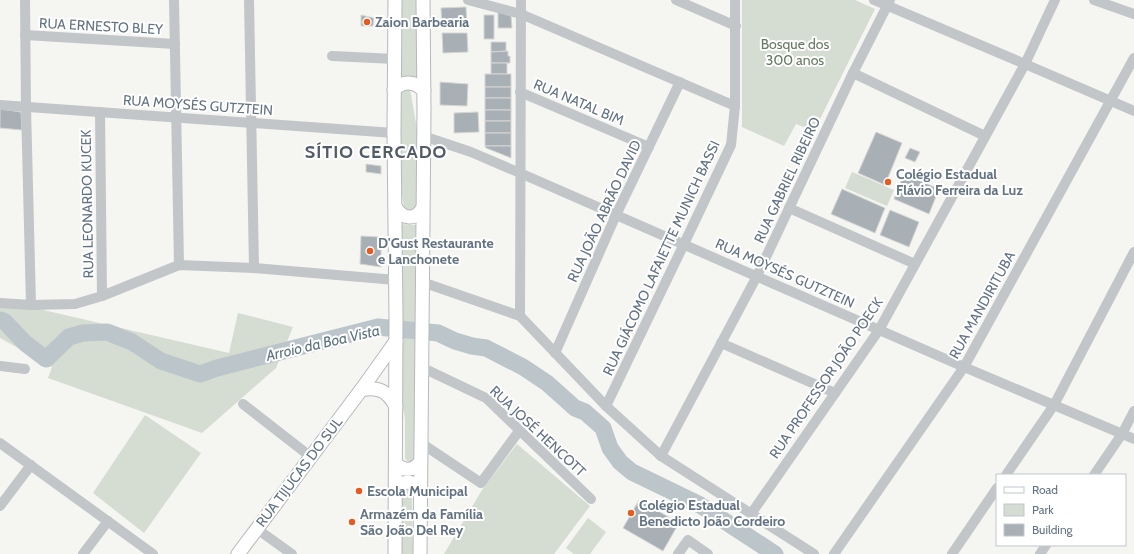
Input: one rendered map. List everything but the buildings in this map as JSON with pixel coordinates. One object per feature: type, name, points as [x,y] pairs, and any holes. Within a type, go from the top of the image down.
[{"type":"main road","points":[[395,0],[395,554]]},
{"type":"main road","points":[[420,554],[424,91],[423,0]]},
{"type":"main road","points":[[394,90],[400,85],[409,83],[417,85],[424,91]]},
{"type":"main road","points":[[395,206],[400,214],[409,217],[417,215],[422,209]]},
{"type":"main road","name":"RUA TIJUCAS DO SUL","points":[[238,554],[361,390],[396,340]]},
{"type":"main road","points":[[361,390],[370,388],[378,389],[389,396],[396,407]]},
{"type":"main road","points":[[396,463],[401,468],[408,470],[415,467],[420,462]]},
{"type":"main road","points":[[395,492],[402,483],[410,482],[417,486],[421,492]]},
{"type":"street","points":[[25,0],[31,305]]},
{"type":"street","points":[[174,0],[179,265]]},
{"type":"street","points":[[249,0],[250,123],[254,268]]},
{"type":"street","points":[[468,0],[521,14],[735,106]]},
{"type":"street","points":[[520,316],[521,0]]},
{"type":"street","points":[[676,0],[736,26]]},
{"type":"street","name":"RUA GIÁCOMO LAFAIETTE MUNICH BASSI","points":[[606,406],[731,145],[735,106],[735,0]]},
{"type":"street","points":[[874,0],[889,3],[1134,111]]},
{"type":"street","name":"RUA PROFESSOR JOÃO POECK","points":[[750,514],[879,330],[1025,64],[1055,0]]},
{"type":"street","points":[[1097,1],[1134,14]]},
{"type":"street","points":[[1097,1],[1134,22]]},
{"type":"street","name":"RUA GABRIEL RIBEIRO","points":[[661,456],[757,276],[853,73],[889,3]]},
{"type":"street","name":"RUA ERNESTO BLEY","points":[[25,35],[175,44]]},
{"type":"street","points":[[332,56],[394,59]]},
{"type":"street","name":"RUA MANDIRITUBA","points":[[834,554],[964,367],[1112,101],[1134,58]]},
{"type":"street","points":[[853,73],[985,136]]},
{"type":"street","name":"RUA JOÃO ABRÃO DAVID","points":[[555,353],[616,214],[680,82]]},
{"type":"street","name":"RUA NATAL BIM","points":[[520,92],[649,147]]},
{"type":"street","name":"RUA MOYSÉS GUTZTEIN","points":[[0,105],[394,133]]},
{"type":"street","name":"RUA LEONARDO KUCEK","points":[[100,112],[102,296]]},
{"type":"street","name":"RUA MOYSÉS GUTZTEIN","points":[[423,136],[471,152],[964,367],[1134,439]]},
{"type":"street","points":[[790,208],[915,264]]},
{"type":"street","points":[[1007,474],[1054,405],[1134,252]]},
{"type":"street","points":[[0,303],[31,305],[75,304],[102,296],[179,265],[254,268],[396,280]]},
{"type":"street","points":[[422,282],[520,316],[606,406],[661,456],[814,554]]},
{"type":"street","points":[[721,343],[835,393]]},
{"type":"street","points":[[0,366],[25,369]]},
{"type":"street","name":"RUA JOSÉ HENCOTT","points":[[421,367],[486,398],[519,432],[591,499]]},
{"type":"street","points":[[243,404],[311,457]]},
{"type":"street","points":[[1095,474],[1122,434],[1134,411]]},
{"type":"street","points":[[421,443],[481,483],[519,432]]},
{"type":"street","points":[[0,443],[153,554]]},
{"type":"street","points":[[0,506],[31,465]]},
{"type":"street","points":[[952,554],[996,489]]},
{"type":"street","points":[[83,554],[108,521]]},
{"type":"street","points":[[257,528],[292,554]]},
{"type":"street","points":[[678,554],[688,540],[708,554]]},
{"type":"green space","points":[[400,0],[417,0],[417,81],[407,76],[400,76]]},
{"type":"green space","name":"Bosque dos 300 anos","points":[[742,0],[855,0],[875,9],[814,131],[796,124],[784,146],[742,127]]},
{"type":"green space","points":[[402,87],[410,89],[417,129],[417,208],[413,212],[404,208],[399,172],[398,92]]},
{"type":"green space","points":[[852,172],[894,190],[887,206],[845,188]]},
{"type":"green space","points":[[400,224],[416,225],[415,458],[410,462],[405,458],[405,418],[401,400]]},
{"type":"green space","points":[[0,300],[229,353],[238,313],[293,327],[276,368],[202,433],[48,378],[52,367],[0,338]]},
{"type":"green space","points":[[145,415],[201,453],[144,533],[93,493]]},
{"type":"green space","points":[[517,444],[590,506],[554,554],[444,554],[482,490]]},
{"type":"green space","points":[[407,489],[412,491],[412,535],[415,554],[402,554],[402,492]]},
{"type":"green space","points":[[588,518],[606,532],[590,554],[574,554],[566,548]]},
{"type":"waterway","name":"Arroio da Boa Vista","points":[[0,320],[5,322],[25,343],[46,359],[69,337],[83,333],[107,332],[132,342],[161,361],[200,374],[217,368],[378,327],[438,333],[455,341],[486,348],[523,367],[547,383],[575,408],[585,412],[603,428],[610,448],[620,462],[632,472],[700,505],[775,554]]},
{"type":"place","name":"Zaion Barbearia","points":[[367,22]]},
{"type":"place","name":"Colégio Estadual Flávio Ferreira da Luz","points":[[888,182]]},
{"type":"place","name":"D'Gust Restaurante e Lanchonete","points":[[370,251]]},
{"type":"place","name":"Escola Municipal","points":[[359,491]]},
{"type":"place","name":"Colégio Estadual Benedicto João Cordeiro","points":[[631,513]]},
{"type":"place","name":"Armazém da Família São João Del Rey","points":[[352,522]]},
{"type":"district","name":"SÍTIO CERCADO","points":[[376,152]]}]
